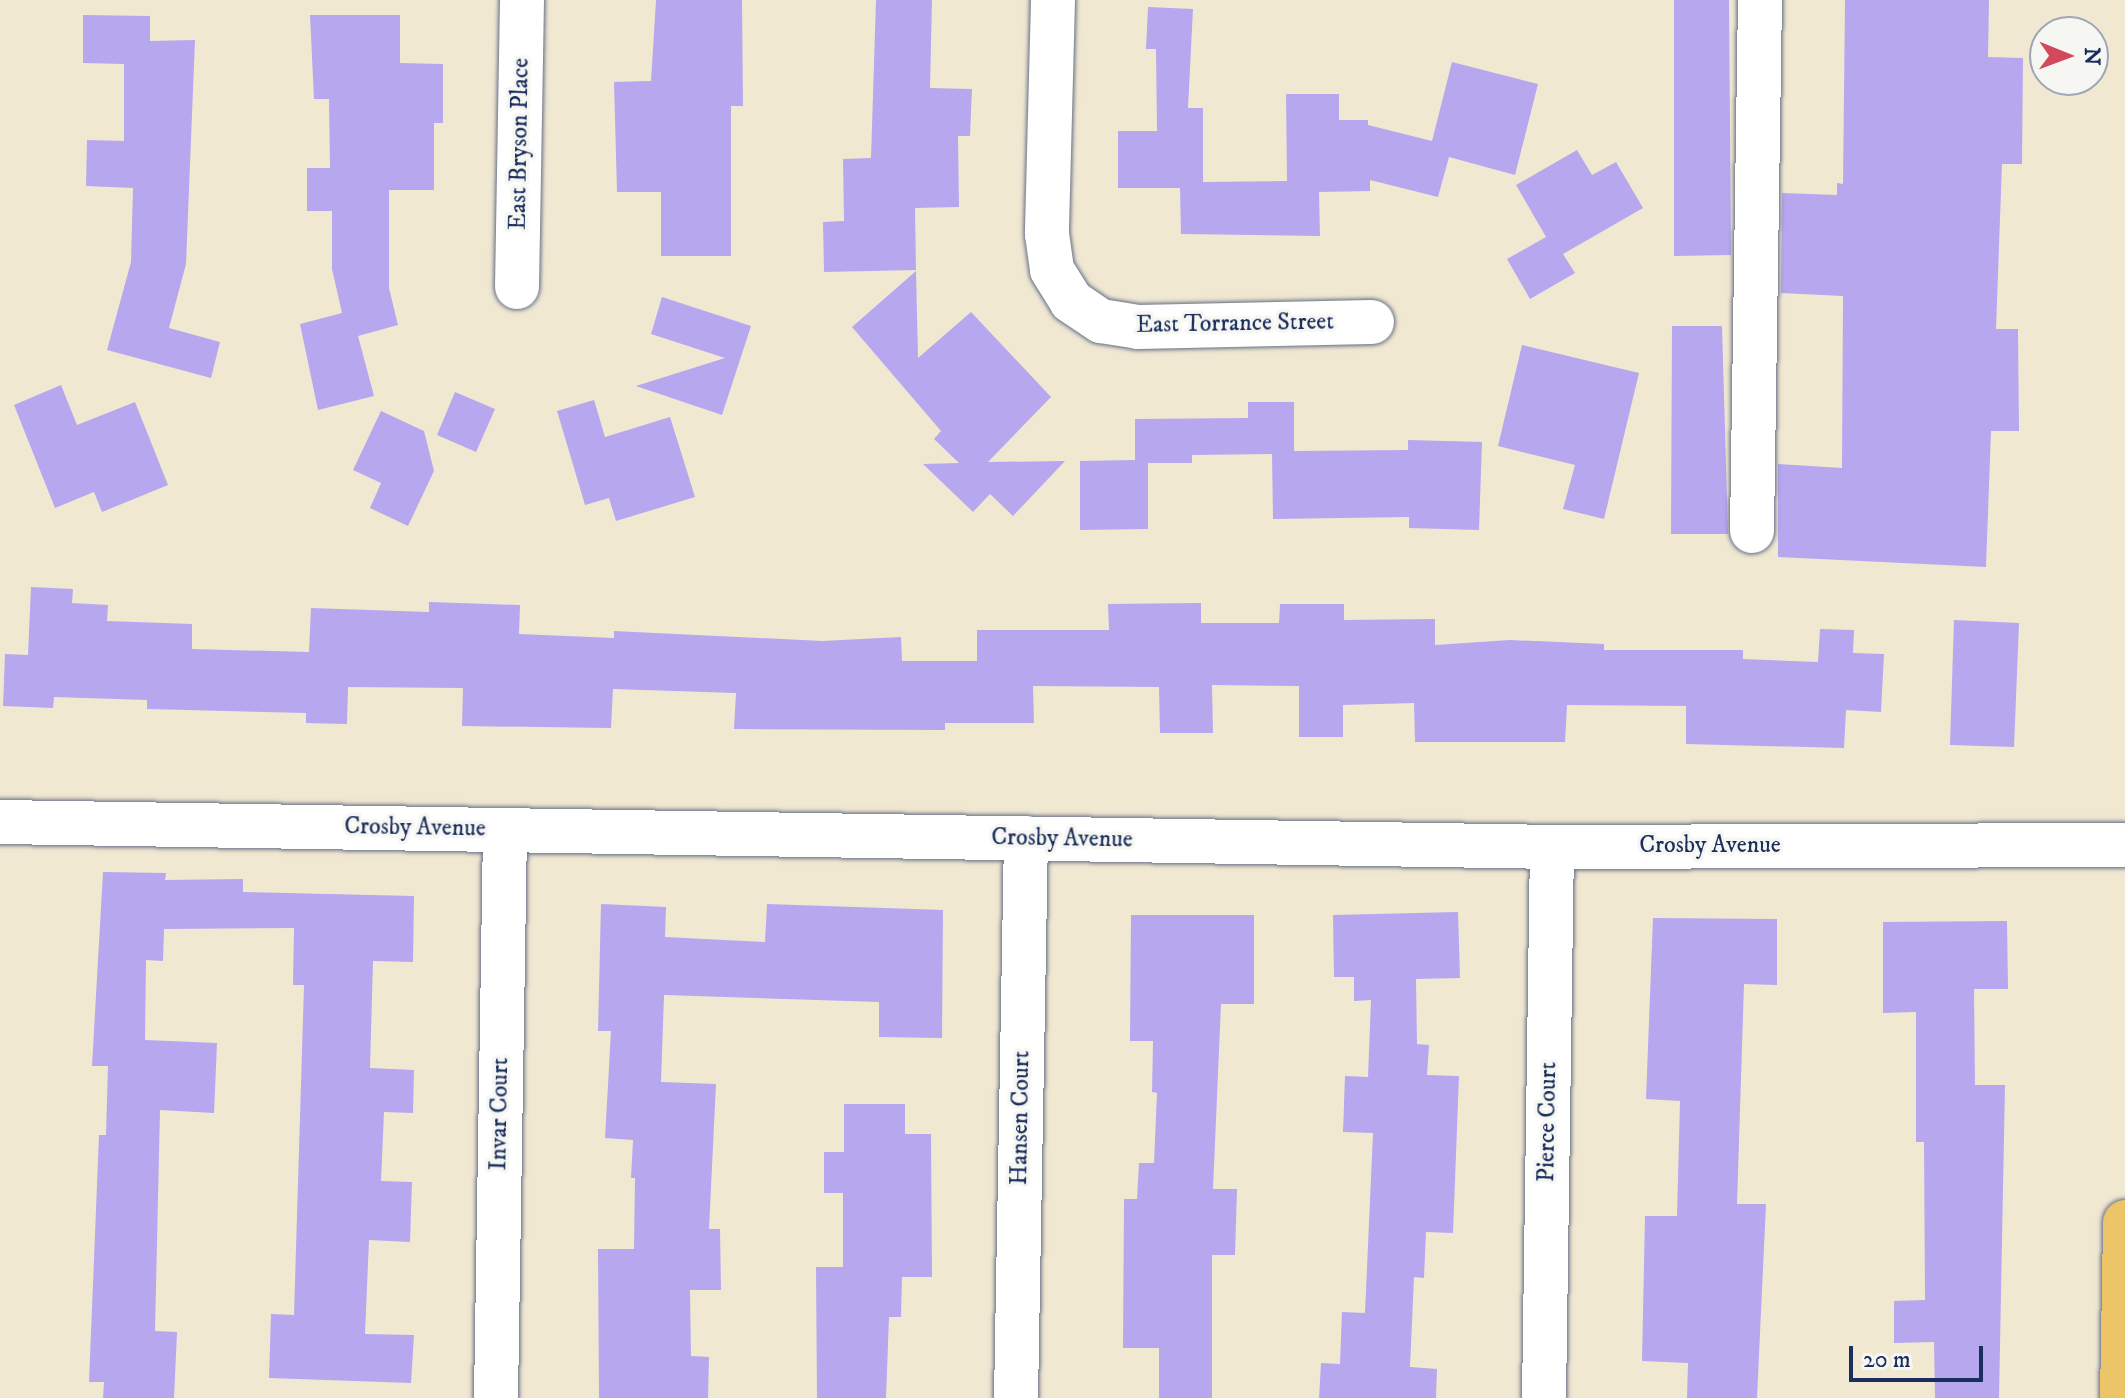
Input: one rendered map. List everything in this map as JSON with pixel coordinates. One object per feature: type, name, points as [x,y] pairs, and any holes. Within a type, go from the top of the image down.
[{"type":"main road","points":[[2122,1398],[2125,1222]]},
{"type":"street","name":"East Bryson Place","points":[[517,287],[522,0]]},
{"type":"street","name":"East Torrance Street","points":[[1053,0],[1049,149],[1052,270],[1071,301],[1101,321],[1137,327],[1372,322]]},
{"type":"street","points":[[1752,531],[1760,0]]},
{"type":"street","name":"Crosby Avenue","points":[[0,822],[1552,847],[2125,845]]},
{"type":"street","name":"Invar Court","points":[[496,1398],[505,830]]},
{"type":"street","name":"Hansen Court","points":[[1016,1398],[1026,838]]},
{"type":"street","name":"Pierce Court","points":[[1544,1398],[1552,847]]},
{"type":"building","points":[[656,0],[742,0],[743,106],[731,106],[731,256],[661,256],[661,192],[617,192],[614,82],[651,81]]},
{"type":"building","points":[[876,0],[932,0],[930,88],[972,89],[970,136],[958,136],[959,207],[915,208],[916,270],[824,272],[823,222],[844,221],[843,159],[871,158]]},
{"type":"building","points":[[1674,0],[1729,0],[1731,255],[1674,256]]},
{"type":"building","points":[[1845,0],[1989,0],[1988,57],[2023,58],[2022,164],[2002,164],[1996,329],[2018,329],[2019,431],[1991,431],[1986,567],[1778,557],[1778,464],[1842,468],[1843,296],[1781,293],[1782,193],[1837,195],[1837,183],[1843,184]]},
{"type":"building","points":[[1148,7],[1193,9],[1188,108],[1203,108],[1203,182],[1287,181],[1286,94],[1339,94],[1339,120],[1368,120],[1368,125],[1432,141],[1452,62],[1538,84],[1515,175],[1449,157],[1438,197],[1370,180],[1370,191],[1319,192],[1320,236],[1181,234],[1180,188],[1118,188],[1118,131],[1157,131],[1156,49],[1146,49]]},
{"type":"building","points":[[83,15],[150,16],[150,41],[195,40],[186,264],[169,328],[220,342],[211,378],[107,350],[131,262],[133,188],[86,186],[87,140],[124,141],[124,64],[83,63]]},
{"type":"building","points":[[310,15],[400,15],[400,63],[443,64],[443,123],[434,123],[434,190],[389,190],[389,288],[398,325],[358,336],[374,396],[318,410],[300,324],[342,313],[332,269],[332,211],[307,211],[307,168],[330,168],[329,99],[314,99]]},
{"type":"building","points":[[1577,150],[1592,175],[1616,162],[1643,208],[1563,254],[1575,273],[1530,299],[1507,259],[1546,237],[1516,185]]},
{"type":"building","points":[[916,271],[918,358],[971,312],[1051,397],[988,462],[1065,461],[1013,516],[990,494],[973,512],[923,464],[959,463],[934,439],[941,431],[852,327]]},
{"type":"building","points":[[662,297],[751,326],[722,415],[636,386],[725,358],[651,334]]},
{"type":"building","points":[[1672,326],[1722,326],[1728,534],[1671,534]]},
{"type":"building","points":[[1522,345],[1639,373],[1604,519],[1563,509],[1575,465],[1498,446]]},
{"type":"building","points":[[61,385],[77,425],[135,402],[168,485],[102,512],[94,492],[55,508],[14,405]]},
{"type":"building","points":[[455,392],[495,409],[476,452],[437,435]]},
{"type":"building","points":[[594,400],[605,437],[670,417],[695,497],[616,521],[609,498],[585,505],[557,411]]},
{"type":"building","points":[[1248,402],[1294,402],[1294,451],[1408,450],[1408,440],[1482,442],[1479,530],[1409,528],[1409,517],[1273,519],[1272,454],[1192,455],[1192,463],[1148,463],[1148,529],[1080,530],[1080,461],[1135,460],[1135,419],[1248,418]]},
{"type":"building","points":[[381,411],[424,431],[434,471],[408,526],[370,508],[381,483],[353,470]]},
{"type":"building","points":[[31,587],[73,589],[72,603],[108,605],[107,621],[192,624],[192,649],[309,652],[311,608],[429,612],[429,602],[520,605],[519,634],[614,638],[614,631],[822,641],[901,637],[902,661],[977,661],[977,630],[1109,630],[1108,604],[1201,603],[1201,623],[1279,623],[1280,604],[1344,604],[1344,620],[1435,619],[1435,645],[1510,640],[1604,644],[1604,650],[1743,650],[1743,659],[1818,662],[1820,629],[1854,630],[1853,653],[1884,654],[1881,712],[1846,710],[1844,748],[1686,744],[1686,706],[1567,705],[1565,742],[1415,742],[1414,703],[1343,705],[1343,737],[1299,737],[1299,686],[1212,685],[1213,733],[1160,733],[1159,687],[1033,686],[1034,723],[945,723],[945,730],[734,729],[736,693],[613,689],[611,728],[462,726],[463,688],[348,687],[347,724],[306,723],[306,713],[147,709],[147,700],[54,697],[53,708],[3,706],[5,654],[28,655]]},
{"type":"building","points":[[1954,620],[2019,623],[2014,747],[1950,745]]},
{"type":"building","points":[[103,872],[166,873],[165,880],[243,879],[243,892],[414,896],[413,962],[373,961],[370,1068],[414,1070],[413,1113],[384,1112],[381,1181],[412,1182],[410,1242],[369,1240],[365,1334],[414,1335],[411,1383],[269,1378],[271,1314],[294,1315],[304,985],[293,985],[294,928],[164,929],[163,961],[146,960],[145,1040],[217,1043],[214,1113],[160,1110],[155,1331],[177,1332],[174,1398],[103,1398],[104,1382],[89,1382],[99,1135],[106,1135],[108,1066],[92,1066]]},
{"type":"building","points":[[601,904],[666,907],[665,937],[765,942],[767,904],[943,910],[942,1038],[879,1037],[879,1002],[664,995],[661,1082],[716,1084],[709,1229],[720,1229],[721,1290],[690,1290],[691,1356],[709,1357],[708,1398],[599,1398],[598,1249],[634,1249],[635,1178],[631,1178],[633,1140],[605,1138],[611,1031],[598,1031]]},
{"type":"building","points":[[1458,912],[1460,978],[1416,979],[1417,1044],[1429,1045],[1427,1075],[1459,1076],[1453,1233],[1426,1232],[1424,1278],[1414,1277],[1410,1367],[1437,1369],[1436,1398],[1319,1398],[1321,1363],[1340,1364],[1342,1312],[1365,1313],[1373,1133],[1343,1132],[1345,1076],[1368,1077],[1371,1000],[1354,1001],[1354,977],[1334,977],[1333,915]]},
{"type":"building","points":[[1131,915],[1254,915],[1254,1004],[1221,1004],[1213,1189],[1237,1189],[1235,1255],[1212,1255],[1212,1398],[1159,1398],[1159,1348],[1123,1348],[1124,1199],[1137,1199],[1139,1163],[1154,1163],[1157,1093],[1152,1092],[1153,1041],[1130,1041]]},
{"type":"building","points":[[1653,918],[1777,919],[1777,985],[1744,984],[1737,1204],[1766,1204],[1757,1398],[1687,1398],[1688,1363],[1642,1361],[1645,1216],[1677,1216],[1680,1101],[1646,1099]]},
{"type":"building","points":[[2007,921],[2008,989],[1974,989],[1975,1085],[2005,1085],[1999,1398],[1935,1398],[1934,1342],[1894,1343],[1894,1301],[1925,1300],[1924,1142],[1916,1142],[1916,1012],[1883,1013],[1883,922]]},
{"type":"building","points":[[844,1104],[905,1104],[905,1134],[931,1134],[932,1277],[902,1277],[901,1317],[889,1317],[886,1398],[817,1398],[816,1267],[843,1267],[843,1193],[824,1193],[824,1152],[844,1152]]}]
